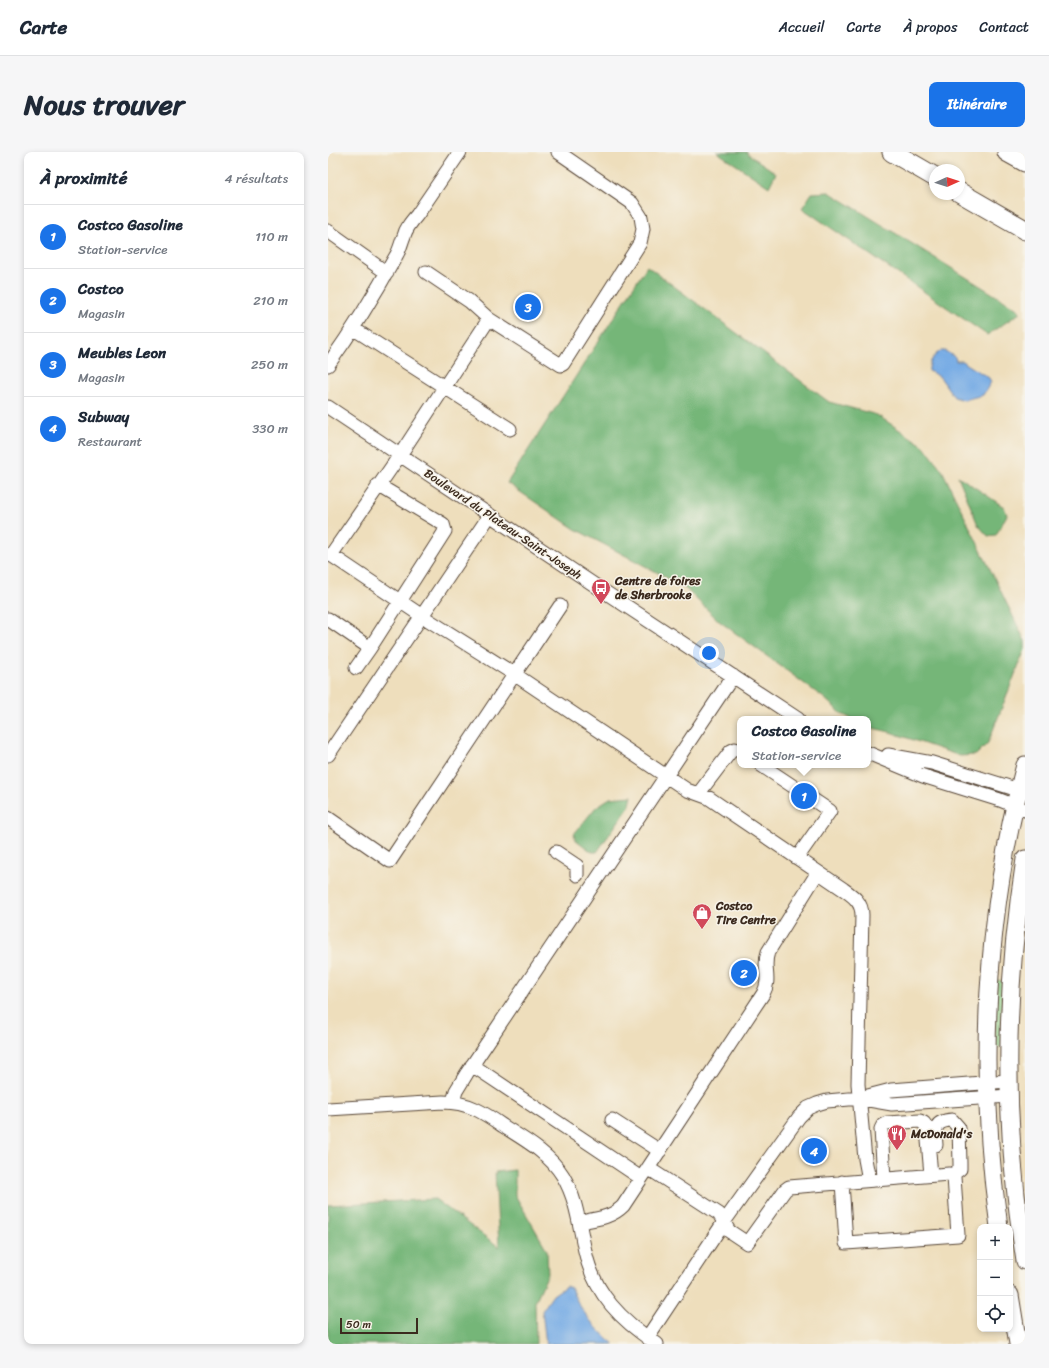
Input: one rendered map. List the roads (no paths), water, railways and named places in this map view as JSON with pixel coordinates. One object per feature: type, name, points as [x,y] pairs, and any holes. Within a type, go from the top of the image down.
[{"type":"highway","points":[[892,152],[929,174]]},
{"type":"highway","points":[[1007,152],[1025,162]]},
{"type":"highway","points":[[965,195],[1025,230]]},
{"type":"main road","points":[[999,1224],[992,1158],[988,1090],[989,994],[993,937],[1004,857],[1021,799],[1025,765]]},
{"type":"main road","points":[[1025,859],[1017,917],[1009,1005],[1008,1089],[1014,1179],[1025,1261]]},
{"type":"main road","points":[[1010,1296],[1018,1344]]},
{"type":"street","points":[[328,365],[354,329],[387,273],[399,252],[404,235],[410,223],[460,152]]},
{"type":"street","points":[[426,272],[469,301],[489,319],[561,365],[563,364],[640,243],[643,229],[641,217],[632,203],[558,152]]},
{"type":"street","points":[[328,231],[387,273]]},
{"type":"street","points":[[489,319],[400,455],[329,557],[514,674],[687,790],[699,793],[709,798],[855,898],[861,908],[858,1068],[865,1159],[869,1180]]},
{"type":"street","points":[[354,329],[510,429]]},
{"type":"street","name":"Boulevard du Plateau-Saint-Joseph","points":[[328,407],[793,716]]},
{"type":"street","points":[[356,668],[445,530],[443,524],[378,485]]},
{"type":"street","points":[[328,755],[490,515]]},
{"type":"street","points":[[328,818],[390,861],[560,606]]},
{"type":"street","points":[[328,620],[370,648]]},
{"type":"street","points":[[454,1102],[456,1091],[472,1065],[733,676]]},
{"type":"street","points":[[699,793],[731,751],[737,750]]},
{"type":"street","points":[[871,753],[932,763],[1021,799]]},
{"type":"street","points":[[766,768],[830,811],[797,858]]},
{"type":"street","points":[[556,852],[577,866],[576,875]]},
{"type":"street","points":[[580,1222],[606,1217],[618,1211],[660,1151],[767,987],[765,965],[768,952],[818,872]]},
{"type":"street","points":[[472,1065],[645,1173],[719,1214],[729,1231],[747,1243],[785,1190],[789,1187],[952,1174],[960,1169],[958,1128],[952,1120],[940,1122],[935,1129],[934,1175]]},
{"type":"street","points":[[328,1109],[454,1102],[465,1104],[482,1112],[545,1154],[557,1168],[567,1184],[574,1200],[580,1222],[586,1256],[601,1290],[618,1314],[652,1341],[724,1222],[799,1117],[808,1108],[827,1101],[860,1098],[891,1090],[1008,1089]]},
{"type":"street","points":[[612,1120],[660,1151]]},
{"type":"street","points":[[884,1179],[881,1129],[883,1125],[887,1123],[920,1121],[924,1123],[927,1129],[934,1175]]},
{"type":"street","points":[[842,1182],[846,1243],[958,1235],[954,1177],[952,1174]]},
{"type":"water","points":[[941,351],[945,351],[955,357],[956,361],[962,361],[989,378],[991,382],[983,395],[964,400],[954,397],[940,377],[929,371],[929,365],[932,360],[936,354]]},
{"type":"water","points":[[566,1286],[571,1288],[574,1296],[589,1319],[614,1344],[546,1344],[542,1311],[553,1295]]},
{"type":"place","name":"Meubles Leon","points":[[528,307]]},
{"type":"place","name":"Centre de foires de Sherbrooke","points":[[601,605]]},
{"type":"place","name":"Costco Gasoline","points":[[804,796]]},
{"type":"place","name":"Costco Tire Centre","points":[[702,930]]},
{"type":"place","name":"Costco","points":[[744,973]]},
{"type":"place","name":"Subway","points":[[814,1151]]},
{"type":"place","name":"McDonald's","points":[[897,1151]]}]
